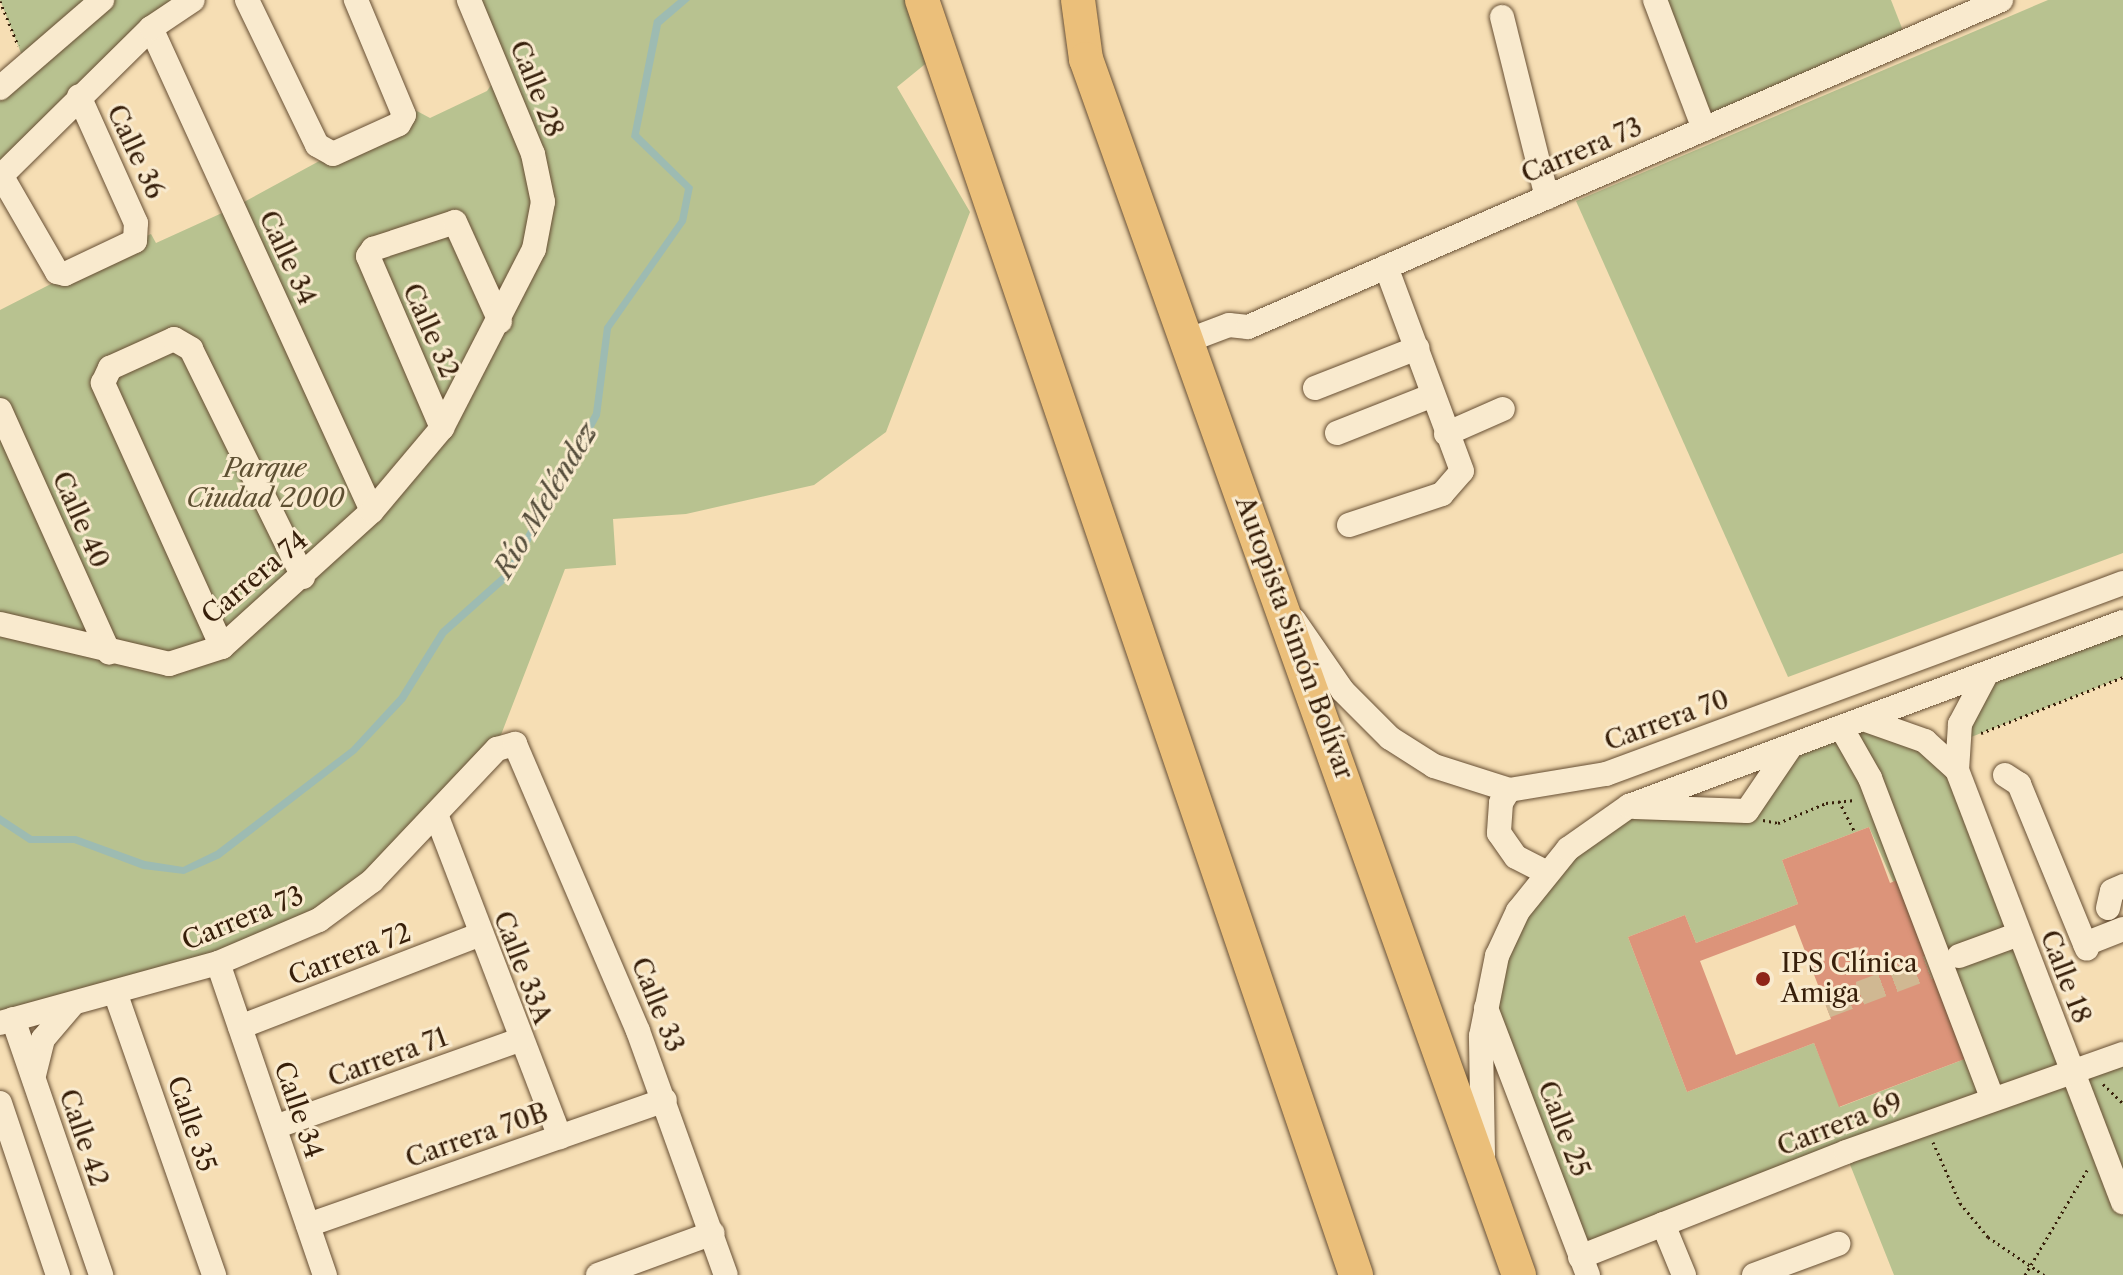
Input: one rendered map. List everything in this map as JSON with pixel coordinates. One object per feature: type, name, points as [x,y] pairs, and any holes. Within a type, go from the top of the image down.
[{"type":"highway","points":[[922,0],[1356,1275]]},
{"type":"highway","points":[[936,0],[940,52]]},
{"type":"highway","name":"Autopista Simón Bolívar","points":[[1076,0],[1082,34],[1184,342],[1284,605],[1519,1275]]},
{"type":"street","points":[[0,88],[25,63],[102,0]]},
{"type":"street","points":[[1,176],[151,28],[193,0]]},
{"type":"street","points":[[247,0],[322,151],[333,154],[399,124],[404,115],[356,0]]},
{"type":"street","name":"Calle 28","points":[[469,0],[533,154],[543,202]]},
{"type":"street","points":[[1655,0],[1704,129]]},
{"type":"street","name":"Carrera 73","points":[[1184,342],[1229,325],[1248,327],[2001,0]]},
{"type":"street","points":[[1502,17],[1544,164],[1547,197]]},
{"type":"street","name":"Calle 34","points":[[151,28],[372,511]]},
{"type":"street","name":"Calle 36","points":[[1,176],[57,272],[65,274],[135,241],[139,231],[79,96]]},
{"type":"street","name":"Carrera 74","points":[[0,624],[109,653],[169,664],[222,647],[303,577],[372,511],[442,428],[500,321],[534,249],[543,202]]},
{"type":"street","name":"Calle 32","points":[[442,428],[368,256],[373,249],[455,222],[500,321]]},
{"type":"street","points":[[1349,525],[1451,487],[1462,471],[1386,267]]},
{"type":"street","points":[[222,647],[104,376],[174,339],[184,342],[303,577]]},
{"type":"street","points":[[1315,388],[1417,348]]},
{"type":"street","points":[[1337,433],[1433,395]]},
{"type":"street","points":[[1446,434],[1503,409]]},
{"type":"street","name":"Calle 40","points":[[0,410],[109,653]]},
{"type":"street","name":"Carrera 70","points":[[1284,605],[1343,691],[1390,738],[1434,766],[1509,790],[1606,774],[2123,583]]},
{"type":"street","points":[[1484,1170],[1484,1003],[1502,944],[1546,872],[1629,806],[2123,622]]},
{"type":"street","name":"Calle 18","points":[[1987,673],[1966,706],[1956,743],[1961,782],[2123,1202]]},
{"type":"street","points":[[1852,723],[1992,1098]]},
{"type":"street","name":"Calle 18","points":[[1852,723],[1925,741],[1961,782]]},
{"type":"street","name":"Carrera 73","points":[[6,1021],[218,963],[337,909],[437,817],[494,753],[515,744],[526,759]]},
{"type":"street","points":[[1629,806],[1747,811],[1791,746]]},
{"type":"street","name":"Calle 33","points":[[526,759],[665,1100],[726,1275]]},
{"type":"street","points":[[1961,782],[2001,776],[2019,784],[2086,946],[2123,929]]},
{"type":"street","points":[[1509,790],[1501,803],[1499,833],[1516,857],[1546,872]]},
{"type":"street","name":"Calle 33A","points":[[437,817],[479,935],[560,1137]]},
{"type":"street","points":[[2108,908],[2112,891],[2123,886]]},
{"type":"street","points":[[1959,956],[2019,934]]},
{"type":"street","name":"Carrera 72","points":[[240,1027],[479,935]]},
{"type":"street","name":"Calle 34","points":[[218,963],[325,1275]]},
{"type":"street","name":"Calle 35","points":[[115,992],[214,1275]]},
{"type":"street","name":"Calle 25","points":[[1484,1003],[1584,1266]]},
{"type":"street","points":[[34,1082],[43,1039],[73,1005]]},
{"type":"street","name":"Calle 42","points":[[6,1021],[34,1082],[101,1275]]},
{"type":"street","name":"Carrera 71","points":[[275,1127],[520,1040]]},
{"type":"street","name":"Carrera 69","points":[[1584,1266],[1663,1224],[1992,1098],[2123,1054]]},
{"type":"street","name":"Carrera 70B","points":[[308,1225],[665,1100]]},
{"type":"street","points":[[0,1103],[58,1275]]},
{"type":"street","points":[[1663,1224],[1684,1275]]},
{"type":"street","points":[[598,1275],[713,1233]]},
{"type":"street","points":[[1754,1275],[1838,1244]]},
{"type":"path","points":[[0,1],[25,63]]},
{"type":"path","points":[[1956,743],[2123,677]]},
{"type":"path","points":[[1839,801],[1855,832]]},
{"type":"path","points":[[1747,811],[1778,823],[1839,801],[1881,804]]},
{"type":"path","points":[[2099,1075],[2123,1103]]},
{"type":"path","points":[[1930,1135],[1960,1203],[2028,1269],[2044,1275]]},
{"type":"path","points":[[2025,1275],[2093,1160]]},
{"type":"green space","points":[[0,0],[193,0],[0,177],[0,88],[25,63]]},
{"type":"green space","name":"Parque Ciudad 2000","points":[[469,0],[922,0],[940,52],[897,87],[970,212],[886,432],[814,485],[686,514],[613,519],[616,565],[565,569],[494,753],[319,920],[0,1023],[0,310],[135,241],[151,234],[156,243],[233,208],[415,110],[430,118],[487,91],[499,73]]},
{"type":"green space","points":[[1655,0],[1891,0],[1907,41],[1704,129]]},
{"type":"green space","points":[[2048,0],[2123,0],[2123,553],[1788,677],[1576,201]]},
{"type":"green space","points":[[2123,622],[2123,677],[1956,743],[1975,688]]},
{"type":"green space","name":"IPS Clínica Amiga","points":[[1863,719],[1942,755],[2072,1071],[2123,1054],[2123,1275],[1894,1275],[1845,1152],[1579,1253],[1484,1003],[1518,911],[1629,806],[1733,815],[1784,759]],"holes":[[[1869,827],[1970,1057],[1840,1107],[1814,1043],[1687,1092],[1628,937],[1685,915],[1696,943],[1798,904],[1782,860]]]},
{"type":"water","name":"Río Meléndez","points":[[678,0],[690,0],[661,25],[639,134],[693,187],[686,222],[611,329],[600,416],[511,577],[446,635],[405,701],[356,753],[220,858],[184,874],[143,869],[74,843],[29,843],[0,824],[0,815],[32,836],[76,836],[145,861],[183,867],[216,851],[351,748],[399,696],[440,630],[505,572],[593,413],[604,327],[679,220],[685,189],[631,137],[654,20]]},
{"type":"building","points":[[1869,827],[1890,883],[1902,878],[1970,1057],[1839,1107],[1814,1043],[1687,1092],[1628,937],[1685,915],[1696,943],[1798,904],[1782,860]],"holes":[[[1795,925],[1831,1019],[1736,1055],[1700,961]]]},
{"type":"tunnel","points":[[1826,1006],[1959,956]]},
{"type":"place","name":"IPS Clínica Amiga","points":[[1763,979]]}]
